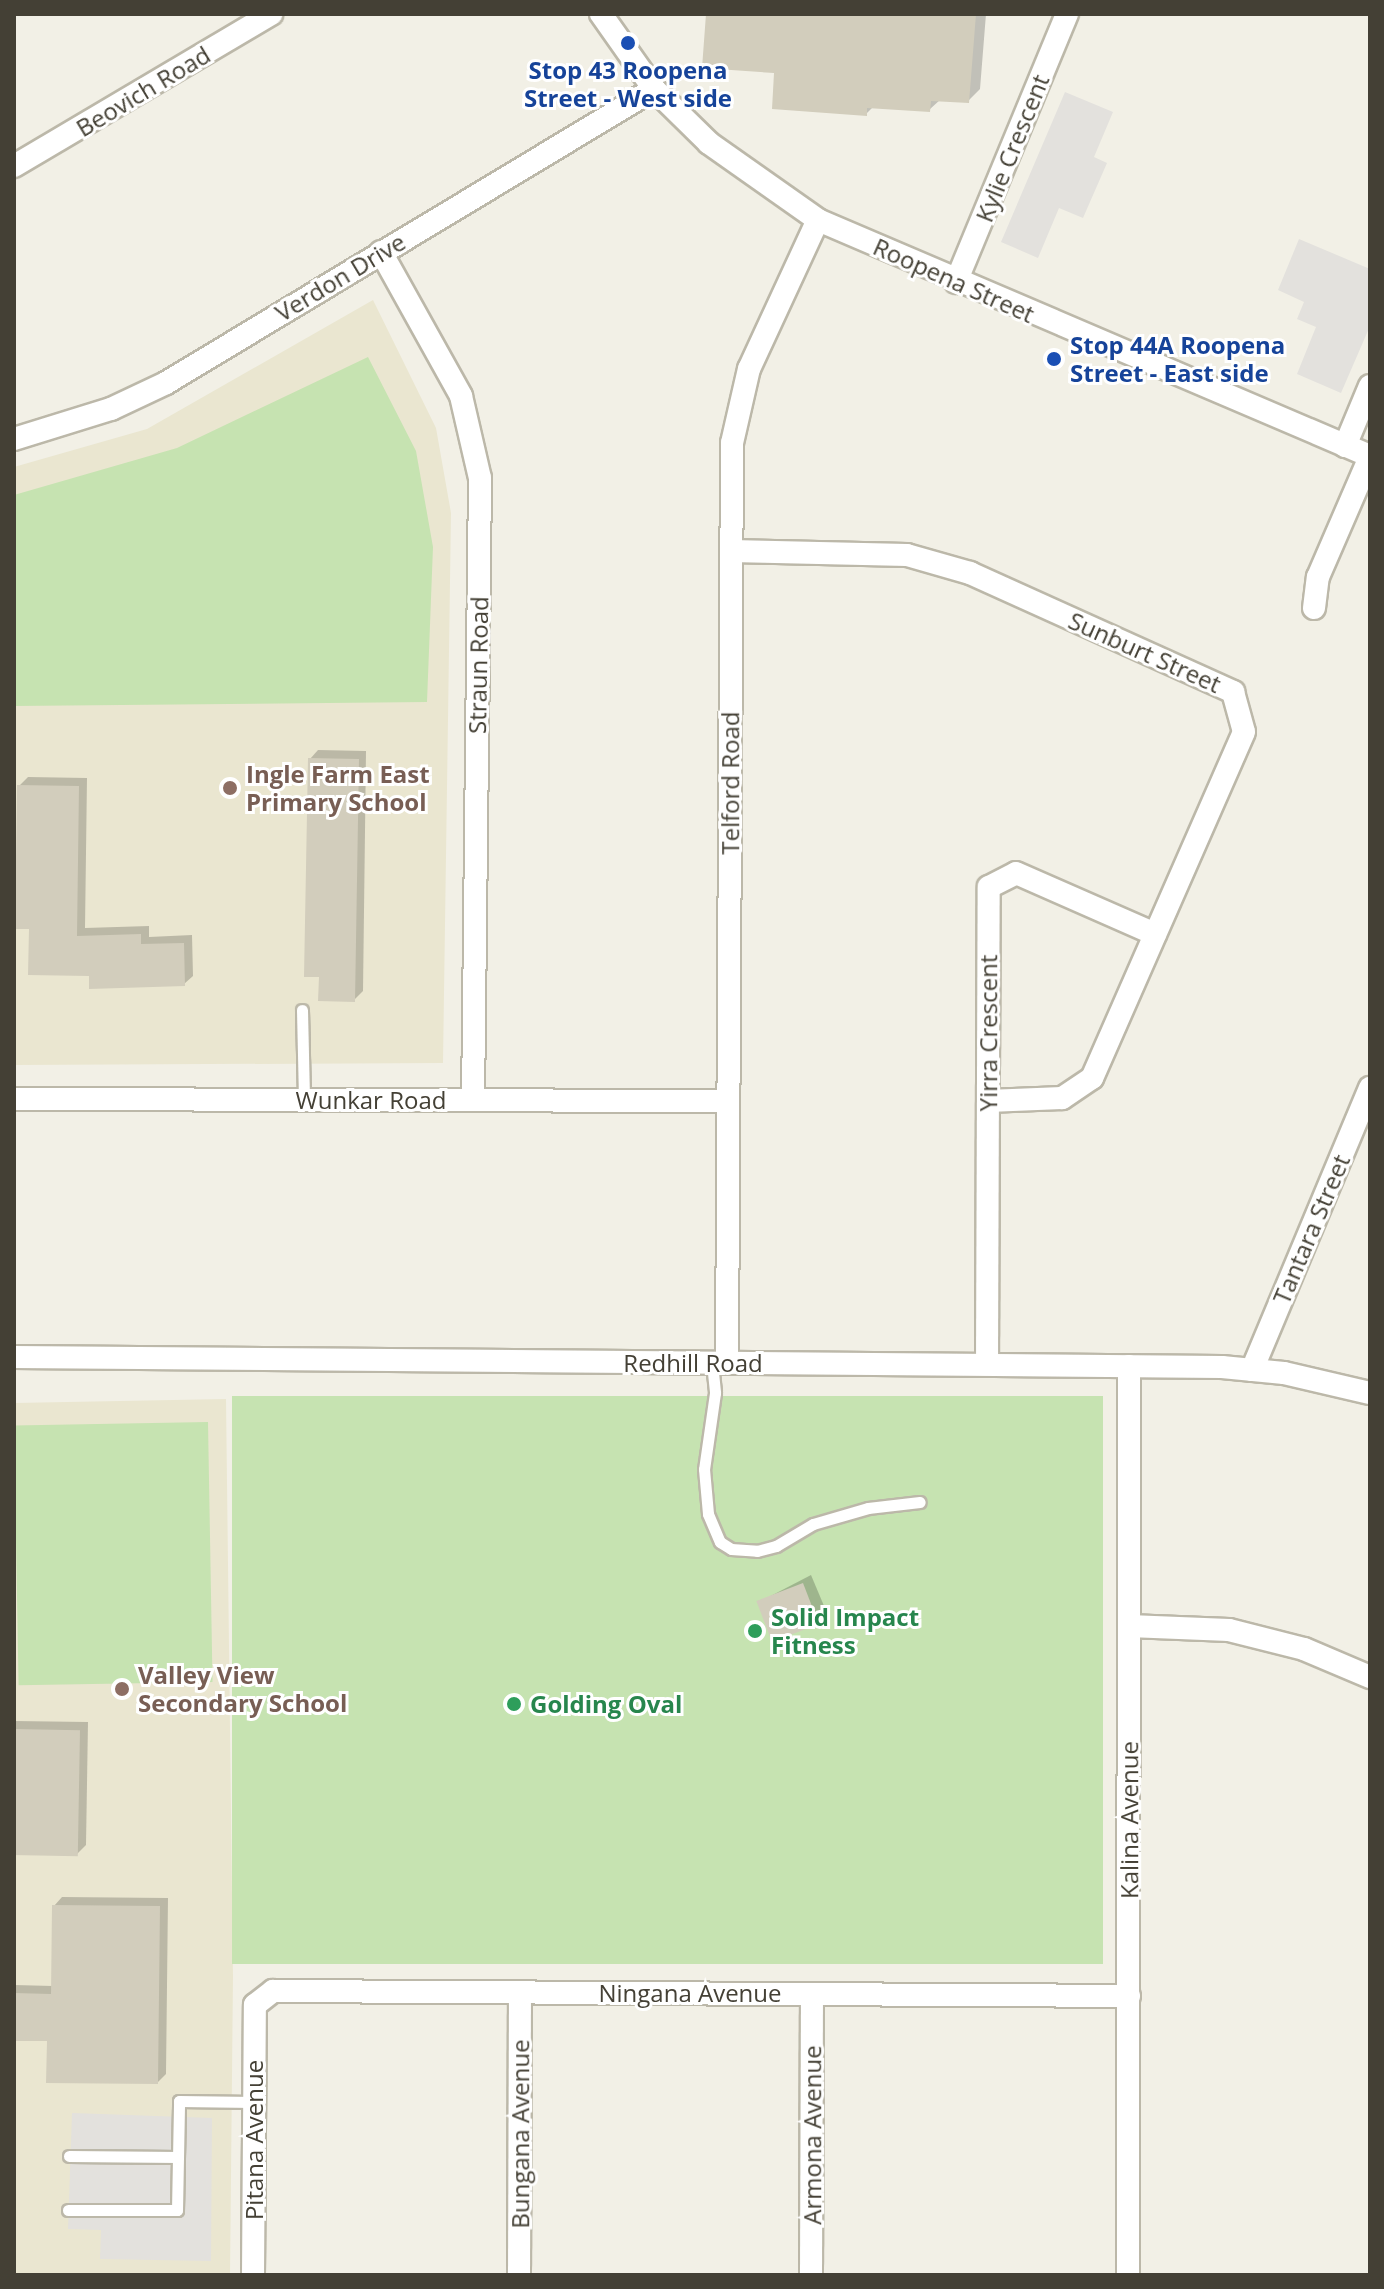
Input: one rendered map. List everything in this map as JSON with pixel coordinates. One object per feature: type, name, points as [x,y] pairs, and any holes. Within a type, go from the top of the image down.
[{"type":"street","name":"Beovich Road","points":[[14,166],[271,14]]},
{"type":"street","name":"Roopena Street","points":[[601,14],[654,89],[709,143],[818,220],[956,282],[1370,457]]},
{"type":"street","name":"Kylie Crescent","points":[[956,282],[1067,14]]},
{"type":"street","name":"Verdon Drive","points":[[14,439],[137,398],[654,89]]},
{"type":"street","name":"Telford Road","points":[[719,1363],[728,1101],[732,443],[749,369],[818,220]]},
{"type":"street","name":"Straun Road","points":[[381,252],[461,396],[480,478],[473,1100]]},
{"type":"street","points":[[1345,446],[1370,386]]},
{"type":"street","points":[[1314,608],[1318,577],[1370,457]]},
{"type":"street","name":"Sunburt Street","points":[[731,551],[907,555],[970,573],[1233,692],[1244,732],[1092,1078],[1062,1098],[988,1101]]},
{"type":"street","name":"Yirra Crescent","points":[[987,1362],[989,887],[1016,873],[1155,934]]},
{"type":"street","name":"Tantara Street","points":[[1252,1370],[1370,1088]]},
{"type":"street","name":"Wunkar Road","points":[[14,1099],[728,1101]]},
{"type":"street","name":"Redhill Road","points":[[14,1357],[987,1362],[1252,1370],[1370,1393]]},
{"type":"street","name":"Kalina Avenue","points":[[1128,2275],[1129,1366]]},
{"type":"street","points":[[1129,1626],[1229,1630],[1304,1649],[1370,1677]]},
{"type":"street","name":"Ningana Avenue","points":[[255,2005],[273,1991],[1129,1996]]},
{"type":"street","name":"Bungana Avenue","points":[[519,2275],[520,1992]]},
{"type":"street","name":"Armona Avenue","points":[[811,2275],[812,1994]]},
{"type":"street","name":"Pitana Avenue","points":[[253,2275],[255,2005]]},
{"type":"lane","points":[[302,1010],[304,1100]]},
{"type":"lane","points":[[719,1363],[704,1469],[708,1514],[720,1542],[731,1549],[776,1546],[813,1524],[868,1508],[920,1502]]},
{"type":"lane","points":[[68,2210],[177,2210],[179,2101],[254,2102]]},
{"type":"lane","points":[[69,2156],[178,2157]]},
{"type":"shaded area","points":[[1065,92],[1113,112],[1094,157],[1107,163],[1083,218],[1059,208],[1038,258],[1001,242]]},
{"type":"shaded area","points":[[1299,239],[1370,269],[1370,326],[1341,393],[1297,374],[1316,327],[1297,319],[1304,302],[1278,290]]},
{"type":"shaded area","name":"Ingle Farm East Primary School","points":[[373,300],[436,428],[451,513],[443,1063],[14,1065],[14,467],[147,429]]},
{"type":"shaded area","name":"Valley View Secondary School","points":[[226,1399],[233,1976],[230,2275],[14,2275],[14,1403]]},
{"type":"shaded area","points":[[72,2113],[212,2118],[211,2261],[100,2259],[101,2230],[68,2229]]},
{"type":"green space","points":[[368,357],[416,451],[433,547],[427,702],[14,706],[14,495],[177,448]]},
{"type":"green space","points":[[232,1396],[1103,1396],[1103,1964],[232,1964]]},
{"type":"green space","points":[[208,1422],[213,1682],[19,1685],[14,1425]]},
{"type":"building","points":[[706,14],[976,14],[969,103],[931,101],[930,112],[867,108],[867,116],[772,109],[774,73],[702,68]]},
{"type":"building","points":[[308,758],[359,759],[355,1002],[318,1001],[319,977],[304,977]]},
{"type":"building","points":[[17,785],[79,786],[77,936],[141,934],[141,944],[184,943],[185,986],[89,989],[89,976],[28,975],[29,929],[15,929]]},
{"type":"building","points":[[803,1583],[819,1624],[772,1642],[756,1601]]},
{"type":"building","points":[[14,1729],[80,1730],[78,1856],[14,1855]]},
{"type":"building","points":[[52,1905],[160,1906],[158,2084],[46,2083],[47,2041],[14,2041],[14,1993],[51,1994]]},
{"type":"place","name":"Stop 43 Roopena Street - West side","points":[[628,43]]},
{"type":"place","name":"Stop 44A Roopena Street - East side","points":[[1054,359]]},
{"type":"place","name":"Ingle Farm East Primary School","points":[[230,788]]},
{"type":"place","name":"Solid Impact Fitness","points":[[755,1631]]},
{"type":"place","name":"Valley View Secondary School","points":[[122,1689]]},
{"type":"place","name":"Golding Oval","points":[[514,1704]]}]
